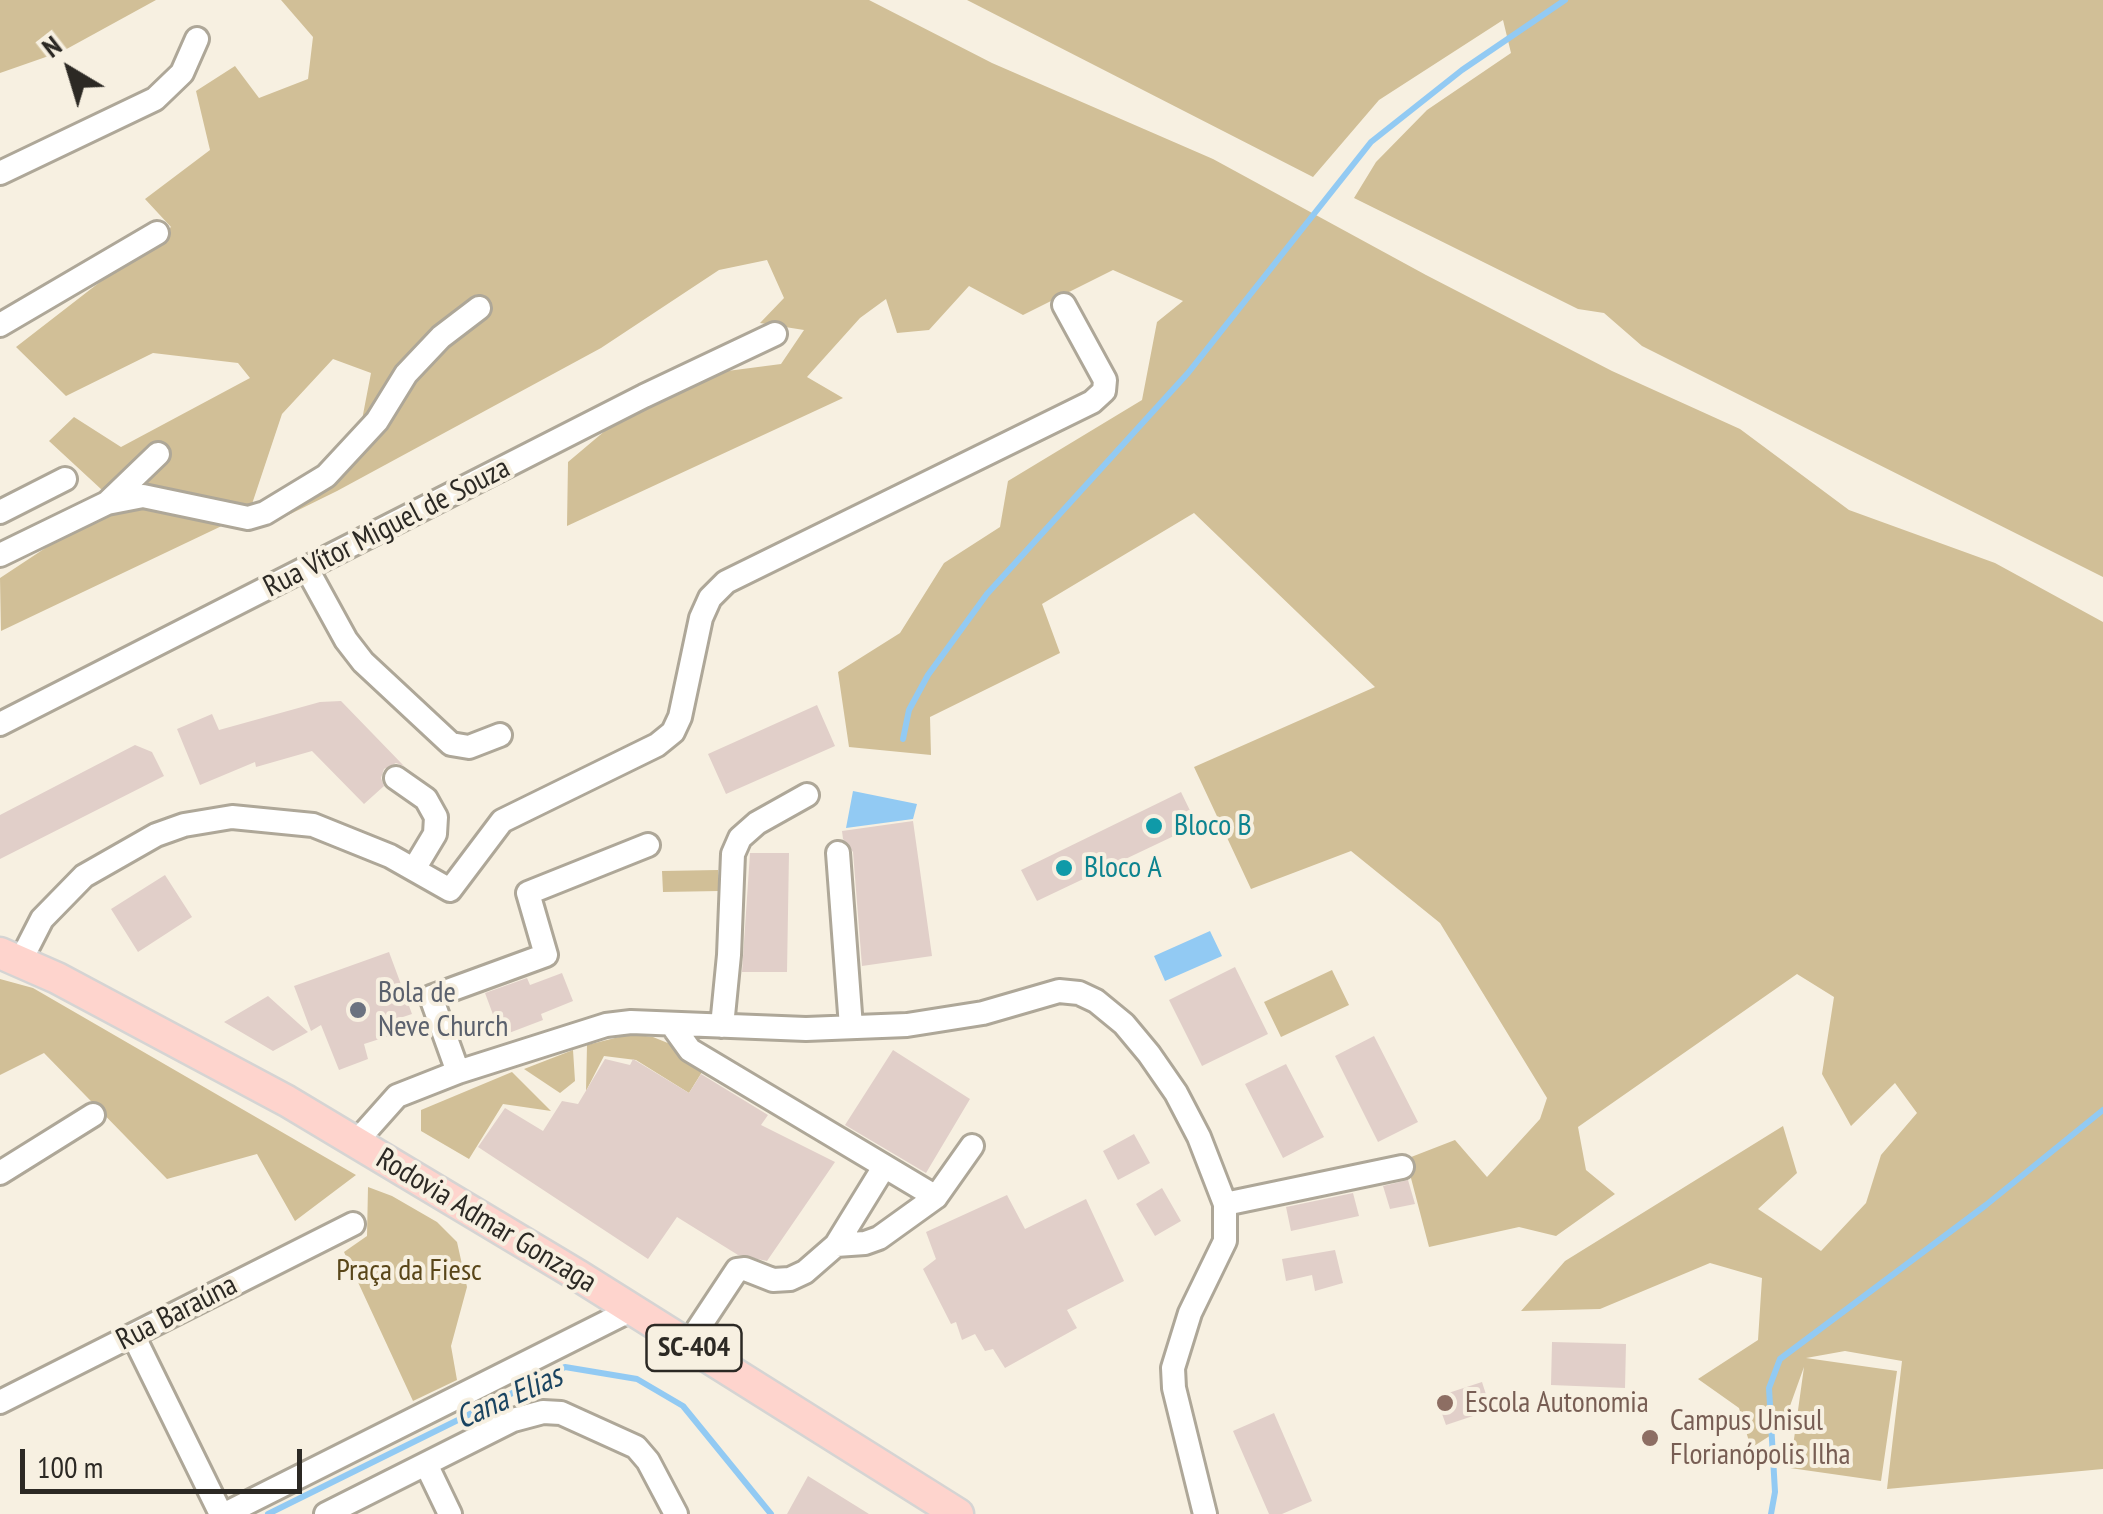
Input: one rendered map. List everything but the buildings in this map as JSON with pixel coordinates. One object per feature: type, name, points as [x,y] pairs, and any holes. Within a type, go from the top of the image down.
[{"type":"main road","points":[[0,928],[10,956]]},
{"type":"main road","name":"Rodovia Admar Gonzaga","points":[[10,956],[287,1101],[632,1309],[958,1514]]},
{"type":"street","points":[[0,174],[155,99],[182,73],[197,39]]},
{"type":"street","points":[[0,325],[157,234]]},
{"type":"street","points":[[10,956],[84,876],[156,834],[232,817],[313,825],[353,838],[450,890],[502,821],[657,746],[673,732],[680,717],[701,618],[710,598],[726,582],[1092,402],[1104,391],[1104,380],[1064,305]]},
{"type":"street","points":[[0,555],[107,503],[144,496],[236,517],[265,513],[326,476],[377,421],[406,374],[442,337],[479,308]]},
{"type":"street","name":"Rua Vítor Miguel de Souza","points":[[0,724],[644,396],[775,334]]},
{"type":"street","points":[[107,503],[158,454]]},
{"type":"street","points":[[0,512],[65,479]]},
{"type":"street","points":[[307,569],[346,640],[363,662],[451,744],[469,747],[500,735]]},
{"type":"street","points":[[396,778],[426,799],[436,817],[435,834],[414,869]]},
{"type":"street","points":[[722,1026],[732,854],[740,838],[757,824],[807,794]]},
{"type":"street","points":[[458,1072],[431,997],[546,955],[528,893],[648,845]]},
{"type":"street","points":[[838,853],[851,1027]]},
{"type":"street","points":[[356,1142],[398,1096],[458,1072],[606,1025],[851,1027],[946,1020],[1060,991],[1080,993],[1096,1001],[1137,1039],[1176,1093],[1205,1150],[1225,1204],[1224,1241],[1190,1313],[1173,1368],[1174,1388],[1205,1514]]},
{"type":"street","points":[[672,1024],[690,1050],[936,1197]]},
{"type":"street","points":[[0,1173],[93,1116]]},
{"type":"street","points":[[836,1245],[879,1238],[936,1197],[972,1146]]},
{"type":"street","points":[[688,1344],[737,1270],[745,1269],[773,1280],[790,1279],[805,1272],[836,1245],[884,1167]]},
{"type":"street","points":[[1225,1204],[1402,1167]]},
{"type":"street","name":"Rua Baraúna","points":[[0,1402],[353,1224]]},
{"type":"street","points":[[133,1335],[223,1514],[632,1309]]},
{"type":"street","points":[[326,1514],[513,1420],[543,1412],[561,1413],[636,1447],[648,1460],[676,1514]]},
{"type":"street","points":[[426,1464],[450,1514]]},
{"type":"green space","points":[[0,0],[156,0],[63,51],[0,73]]},
{"type":"green space","points":[[281,0],[869,0],[992,63],[1213,159],[1612,371],[1740,429],[1849,510],[1995,563],[2103,622],[2103,1469],[1887,1489],[1902,1361],[1845,1351],[1806,1358],[1897,1371],[1881,1481],[1790,1468],[1804,1367],[1782,1428],[1751,1448],[1739,1408],[1698,1379],[1758,1340],[1762,1278],[1710,1263],[1600,1309],[1521,1311],[1565,1261],[1783,1126],[1797,1173],[1758,1209],[1821,1251],[1866,1203],[1881,1155],[1917,1113],[1895,1083],[1851,1126],[1822,1074],[1834,997],[1797,974],[1578,1127],[1586,1170],[1615,1194],[1556,1236],[1519,1227],[1429,1247],[1406,1159],[1455,1140],[1487,1177],[1540,1119],[1547,1098],[1440,923],[1351,851],[1251,889],[1194,767],[1375,687],[1194,513],[1042,604],[1060,653],[930,717],[931,755],[849,747],[838,672],[900,633],[944,563],[1000,527],[1008,481],[1142,400],[1157,322],[1183,301],[1113,270],[1023,315],[969,286],[929,330],[897,333],[886,299],[860,318],[807,377],[843,398],[567,526],[568,462],[632,408],[712,373],[781,364],[804,330],[760,323],[784,298],[767,260],[719,270],[601,348],[268,525],[361,425],[371,373],[333,359],[282,414],[249,513],[1,631],[0,578],[115,502],[49,441],[74,417],[121,447],[250,378],[238,363],[153,353],[66,396],[16,347],[171,227],[145,199],[210,150],[196,91],[235,66],[259,98],[308,79],[313,37]]},
{"type":"green space","points":[[967,0],[2103,0],[2103,577],[1642,346],[1604,313],[1578,309],[1354,198],[1376,162],[1427,110],[1511,53],[1503,20],[1379,100],[1313,177]]},
{"type":"green space","points":[[718,870],[719,891],[663,892],[662,871]]},
{"type":"green space","points":[[1332,970],[1349,1005],[1281,1037],[1264,1002]]},
{"type":"green space","points":[[0,979],[33,988],[356,1175],[295,1221],[257,1154],[167,1179],[44,1053],[0,1075]]},
{"type":"green space","points":[[631,1034],[653,1037],[707,1064],[689,1093],[636,1060],[604,1056],[586,1091],[587,1045]]},
{"type":"green space","points":[[573,1050],[575,1081],[560,1093],[524,1069]]},
{"type":"green space","points":[[512,1072],[551,1111],[503,1104],[469,1159],[421,1131],[421,1110]]},
{"type":"green space","name":"Praça da Fiesc","points":[[368,1187],[437,1222],[457,1242],[467,1287],[451,1346],[457,1380],[413,1401],[344,1252],[367,1236]]},
{"type":"water","points":[[853,791],[917,804],[913,819],[846,828]]},
{"type":"water","points":[[1210,931],[1222,956],[1165,981],[1154,956]]},
{"type":"waterway","points":[[903,739],[909,710],[928,675],[987,594],[1188,373],[1371,142],[1462,70],[1565,0]]},
{"type":"waterway","points":[[1771,1514],[1775,1492],[1769,1388],[1780,1359],[1986,1205],[2103,1110]]},
{"type":"waterway","name":"Cana Elias","points":[[268,1514],[565,1367],[637,1379],[683,1406],[771,1514]]},
{"type":"place","name":"Bloco B","points":[[1154,826]]},
{"type":"place","name":"Bloco A","points":[[1064,868]]},
{"type":"place","name":"Bola de Neve Church","points":[[358,1010]]},
{"type":"place","name":"Escola Autonomia","points":[[1445,1403]]},
{"type":"place","name":"Campus Unisul Florianópolis Ilha","points":[[1650,1438]]}]
